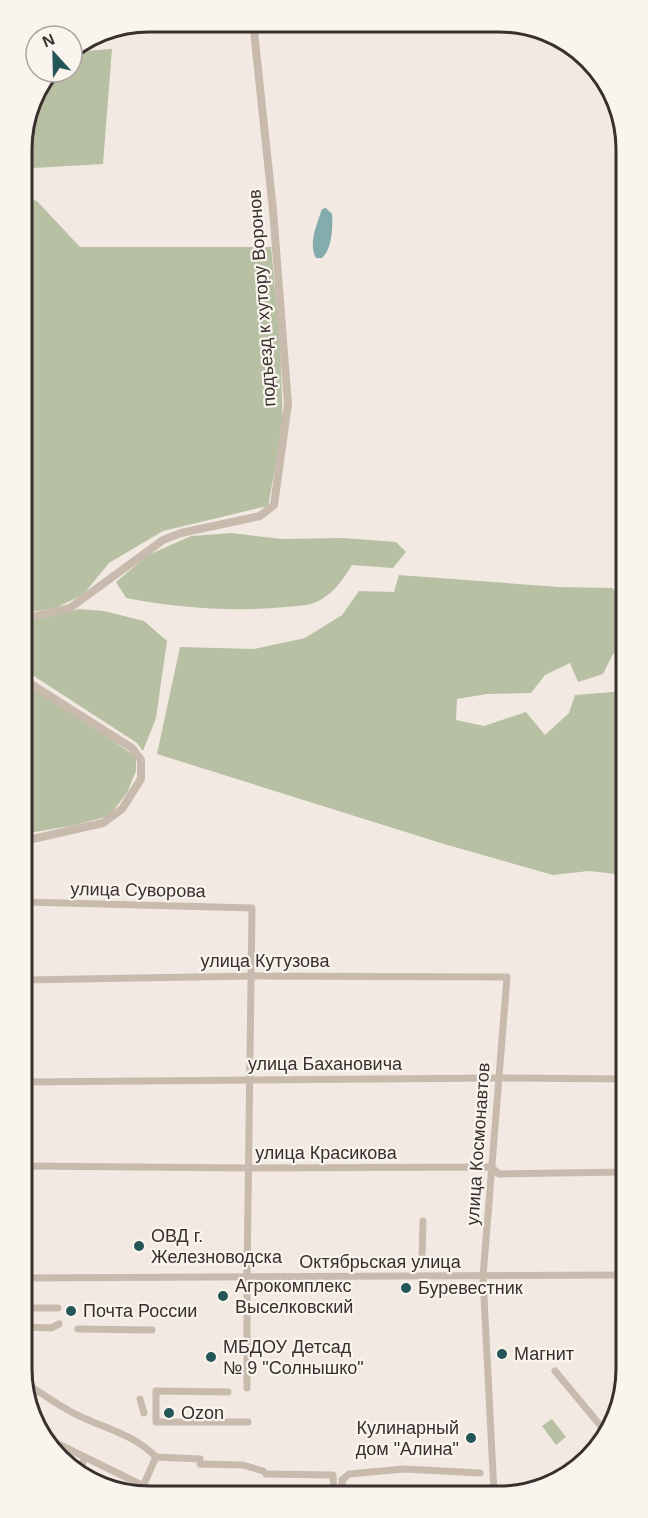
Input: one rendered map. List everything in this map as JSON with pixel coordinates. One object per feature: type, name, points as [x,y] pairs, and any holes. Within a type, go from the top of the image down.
[{"type":"street","name":"подъезд к хутору Воронов","points":[[32,617],[70,608],[163,540],[181,533],[260,516],[274,504],[288,404],[273,210],[255,32]]},
{"type":"street","points":[[32,685],[132,748],[141,760],[141,779],[122,809],[103,824],[32,839]]},
{"type":"street","name":"улица Суворова","points":[[32,902],[252,908],[252,976]]},
{"type":"street","points":[[247,1388],[246,1278],[252,976]]},
{"type":"street","name":"улица Кутузова","points":[[32,980],[252,976],[507,976]]},
{"type":"street","name":"улица Космонавтов","points":[[494,1486],[483,1277],[497,1078],[507,976]]},
{"type":"street","name":"улица Бахановича","points":[[32,1082],[616,1079]]},
{"type":"street","name":"улица Красикова","points":[[32,1166],[491,1167],[499,1174],[616,1172]]},
{"type":"street","points":[[422,1258],[423,1221]]},
{"type":"street","name":"Октябрьская улица","points":[[32,1278],[616,1275]]},
{"type":"street","points":[[32,1308],[58,1308]]},
{"type":"street","points":[[32,1327],[51,1328],[59,1324]]},
{"type":"street","points":[[81,1327],[149,1329]]},
{"type":"street","points":[[555,1371],[602,1427]]},
{"type":"street","points":[[33,1388],[85,1419],[113,1430],[126,1441],[156,1457],[243,1465],[264,1472],[333,1475],[334,1486]]},
{"type":"street","points":[[228,1392],[156,1391],[156,1422],[248,1422]]},
{"type":"street","points":[[140,1399],[144,1413]]},
{"type":"street","points":[[113,1430],[113,1438]]},
{"type":"street","points":[[59,1444],[142,1486]]},
{"type":"street","points":[[82,1466],[84,1457]]},
{"type":"street","points":[[143,1486],[156,1457]]},
{"type":"street","points":[[342,1486],[342,1480],[349,1474],[404,1468],[480,1473]]},
{"type":"green space","points":[[112,49],[103,164],[32,168],[32,141],[35,118],[40,104],[51,84],[84,84],[84,51]]},
{"type":"green space","points":[[32,199],[37,201],[80,247],[271,247],[280,343],[283,427],[268,506],[163,531],[109,563],[83,595],[55,608],[32,612]]},
{"type":"green space","points":[[232,533],[282,539],[343,538],[396,542],[406,552],[393,568],[352,565],[326,596],[314,603],[300,606],[226,609],[165,604],[126,598],[116,582],[148,555],[191,536]]},
{"type":"green space","points":[[399,575],[559,587],[612,588],[616,591],[616,653],[613,654],[603,674],[578,682],[570,663],[545,675],[531,693],[487,694],[457,699],[456,720],[484,726],[526,712],[545,735],[569,713],[575,695],[616,692],[616,874],[589,871],[553,875],[444,844],[157,754],[180,647],[254,649],[305,638],[342,615],[359,591],[394,592]]},
{"type":"green space","points":[[79,609],[104,611],[144,621],[167,641],[156,718],[143,751],[137,743],[32,675],[32,621]]},
{"type":"green space","points":[[32,688],[78,716],[136,757],[136,771],[127,793],[109,816],[76,825],[32,832]]},
{"type":"green space","points":[[552,1419],[566,1437],[556,1445],[542,1426]]},
{"type":"water","points":[[326,208],[332,214],[331,237],[325,254],[322,258],[316,258],[313,247],[314,234],[322,209]]},
{"type":"place","name":"ОВД г. Железноводска","points":[[139,1246]]},
{"type":"place","name":"Буревестник","points":[[406,1288]]},
{"type":"place","name":"Агрокомплекс Выселковский","points":[[223,1296]]},
{"type":"place","name":"Почта России","points":[[71,1311]]},
{"type":"place","name":"Магнит","points":[[502,1354]]},
{"type":"place","name":"МБДОУ Детсад № 9 \"Солнышко\"","points":[[211,1357]]},
{"type":"place","name":"Ozon","points":[[169,1413]]},
{"type":"place","name":"Кулинарный дом \"Алина\"","points":[[471,1438]]}]
